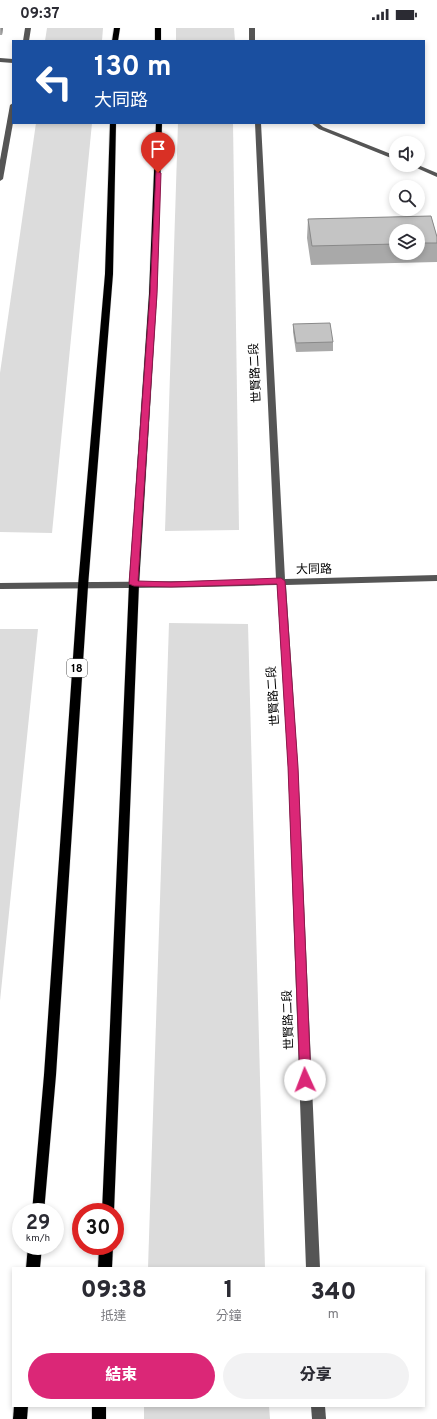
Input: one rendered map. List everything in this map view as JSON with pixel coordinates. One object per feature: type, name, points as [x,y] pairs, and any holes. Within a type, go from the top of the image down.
[{"type":"main road","points":[[115,40],[117,28]]},
{"type":"main road","points":[[158,28],[158,40]]},
{"type":"main road","name":"18","points":[[39,1203],[50,1075],[83,586],[109,274],[112,124]]},
{"type":"main road","points":[[108,1203],[133,640],[134,584],[153,294],[159,124]]},
{"type":"main road","points":[[33,1267],[34,1255]]},
{"type":"main road","points":[[105,1267],[106,1255]]},
{"type":"main road","points":[[20,1419],[21,1407]]},
{"type":"main road","points":[[99,1407],[99,1419]]},
{"type":"street","points":[[26,40],[28,28]]},
{"type":"street","points":[[252,28],[252,40]]},
{"type":"street","points":[[0,60],[12,61]]},
{"type":"street","points":[[0,179],[12,111]]},
{"type":"street","name":"世賢路二段","points":[[258,124],[281,581],[293,767],[313,1267]]},
{"type":"street","points":[[315,124],[321,128],[389,155]]},
{"type":"street","points":[[425,170],[437,175]]},
{"type":"street","name":"大同路","points":[[0,586],[83,586],[134,584],[171,585],[437,578]]},
{"type":"street","points":[[318,1407],[319,1419]]},
{"type":"shaded area","points":[[47,28],[103,28],[102,40],[45,40]]},
{"type":"shaded area","points":[[176,28],[234,28],[235,40],[176,40]]},
{"type":"shaded area","points":[[36,124],[92,124],[52,533],[0,532],[0,373]]},
{"type":"shaded area","points":[[178,124],[233,124],[239,530],[165,531]]},
{"type":"shaded area","points":[[169,623],[248,624],[265,1267],[148,1267]]},
{"type":"shaded area","points":[[0,629],[38,629],[0,1001]]},
{"type":"shaded area","points":[[144,1407],[269,1407],[270,1419],[144,1419]]},
{"type":"building","points":[[431,216],[437,237],[437,243],[425,243],[425,224],[389,224],[389,244],[312,246],[308,219]]},
{"type":"building","points":[[330,323],[333,342],[296,343],[293,324]]},
{"type":"route","points":[[158,173],[153,294],[134,584],[171,585],[281,581],[293,767],[305,1080]]}]
